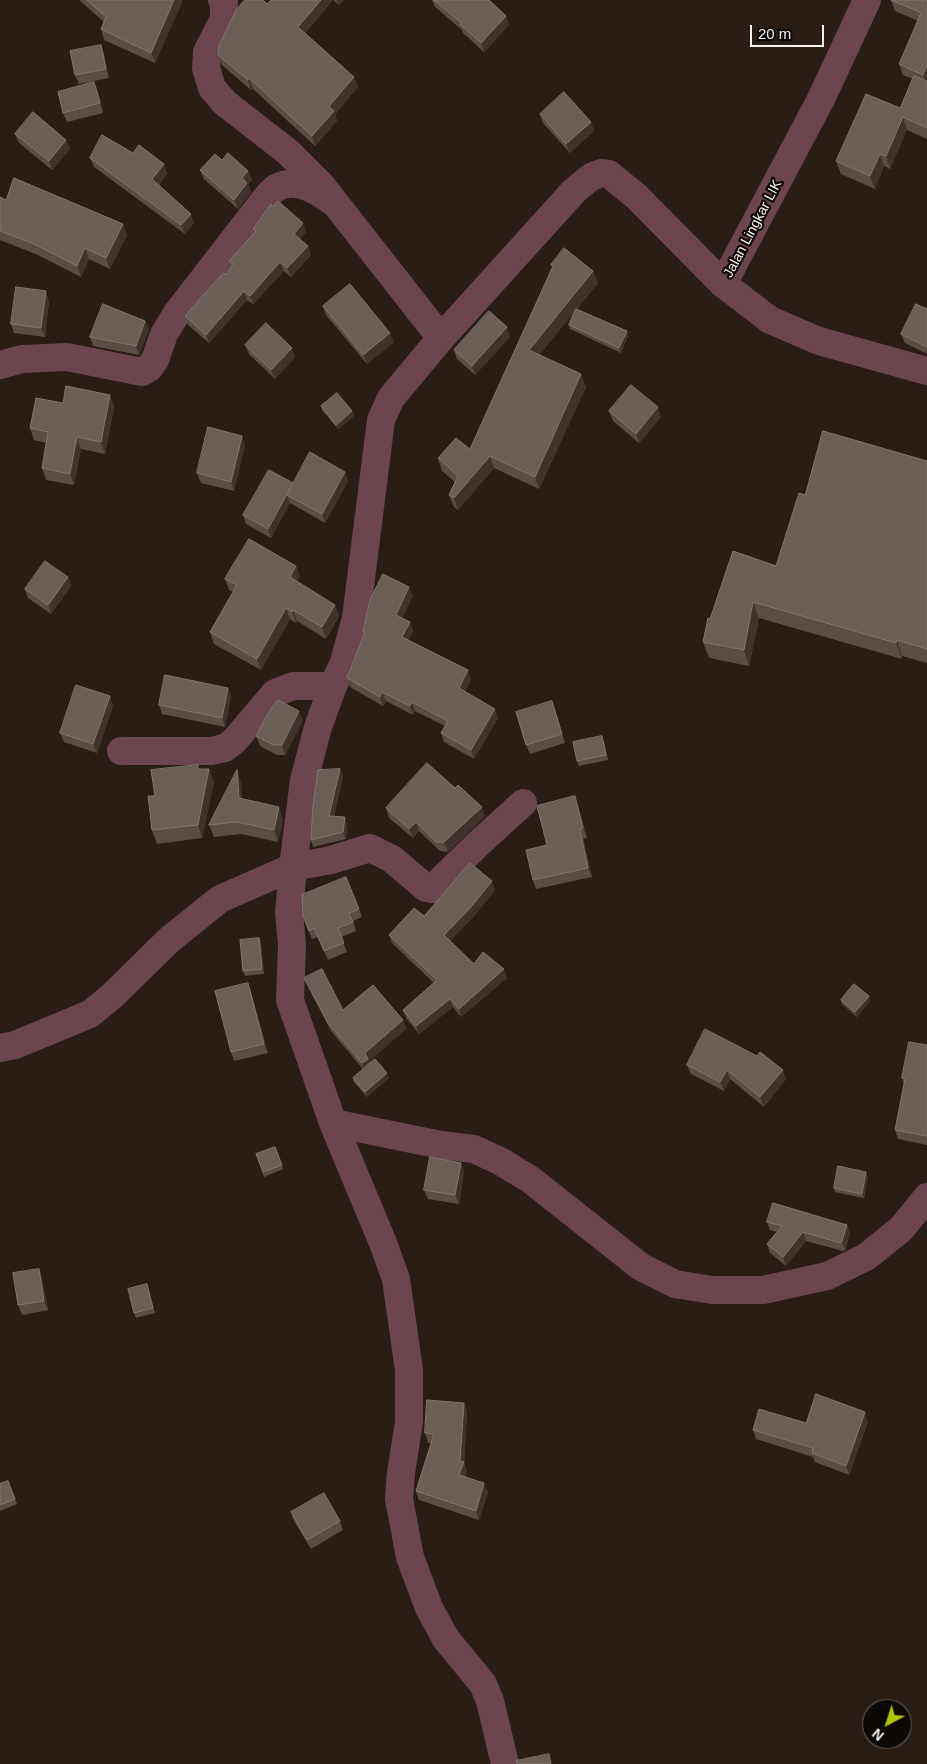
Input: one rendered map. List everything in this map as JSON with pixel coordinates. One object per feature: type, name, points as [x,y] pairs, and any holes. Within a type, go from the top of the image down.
[{"type":"street","points":[[222,0],[224,4],[224,19],[207,52],[206,68],[212,88],[225,103],[288,152],[304,167],[337,205],[442,338]]},
{"type":"street","name":"Jalan Lingkar LIK","points":[[867,0],[821,99],[723,284],[770,320],[811,338],[927,371]]},
{"type":"street","points":[[505,1764],[490,1701],[483,1684],[446,1639],[430,1608],[410,1557],[399,1499],[409,1422],[409,1370],[397,1288],[383,1243],[333,1124],[290,1000],[292,944],[289,913],[304,780],[318,727],[344,662],[356,618],[381,420],[391,398],[442,338],[574,191],[591,177],[601,172],[610,174],[637,197],[723,284]]},
{"type":"street","points":[[0,365],[22,359],[67,357],[142,372],[149,368],[155,360],[164,334],[177,313],[262,203],[275,189],[289,184],[306,186],[320,192],[337,205]]},
{"type":"street","points":[[121,750],[212,751],[225,748],[234,741],[275,692],[293,686],[333,686]]},
{"type":"street","points":[[0,1048],[90,1014],[112,996],[169,940],[220,899],[293,867],[331,860],[370,848],[392,858],[426,888],[432,889],[523,803]]},
{"type":"street","points":[[333,1124],[441,1145],[474,1149],[500,1161],[531,1180],[641,1267],[675,1284],[712,1290],[762,1290],[827,1276],[866,1257],[901,1229],[927,1197]]},
{"type":"building","points":[[87,0],[174,0],[151,53],[101,29],[106,17]]},
{"type":"building","points":[[245,0],[263,0],[267,4],[271,0],[321,0],[298,27],[354,77],[329,106],[334,111],[312,136],[249,78],[248,80],[218,55],[219,46],[236,10]]},
{"type":"building","points":[[434,0],[489,0],[506,16],[481,43]]},
{"type":"building","points":[[891,0],[927,0],[927,65],[923,75],[899,64],[921,13]]},
{"type":"building","points":[[101,45],[106,69],[75,75],[70,51]]},
{"type":"building","points":[[914,76],[927,81],[927,128],[903,117],[886,156],[880,154],[870,176],[836,161],[866,94],[900,108]]},
{"type":"building","points":[[94,82],[100,103],[63,113],[58,92]]},
{"type":"building","points":[[564,92],[591,122],[566,144],[540,114]]},
{"type":"building","points":[[33,112],[66,140],[49,161],[15,134]]},
{"type":"building","points":[[102,135],[133,153],[139,145],[164,164],[152,179],[191,214],[181,225],[90,158]]},
{"type":"building","points":[[228,153],[248,171],[242,178],[247,183],[234,200],[200,170],[215,154],[222,160]]},
{"type":"building","points":[[14,178],[123,224],[106,258],[85,248],[77,266],[34,244],[0,231],[0,197],[6,200]]},
{"type":"building","points":[[278,201],[303,223],[294,234],[308,246],[287,268],[280,262],[250,296],[244,291],[206,335],[185,316],[223,273],[226,274],[233,264],[229,261],[256,231],[253,229],[271,204],[273,206]]},
{"type":"building","points":[[564,248],[593,271],[529,350],[581,374],[535,477],[490,456],[454,498],[449,495],[458,476],[438,458],[456,438],[470,449],[553,266],[551,265]]},
{"type":"building","points":[[350,284],[390,333],[363,355],[323,306]]},
{"type":"building","points":[[16,287],[46,291],[41,328],[11,324]]},
{"type":"building","points":[[103,304],[145,321],[136,346],[90,337]]},
{"type":"building","points":[[916,304],[927,309],[927,347],[901,334]]},
{"type":"building","points":[[576,309],[627,331],[619,348],[569,325]]},
{"type":"building","points":[[489,311],[507,327],[472,366],[454,350]]},
{"type":"building","points":[[266,323],[292,348],[271,370],[245,345]]},
{"type":"building","points":[[631,385],[658,407],[636,434],[609,411]]},
{"type":"building","points":[[66,386],[110,395],[101,442],[77,437],[70,474],[42,468],[48,432],[30,428],[36,398],[63,403]]},
{"type":"building","points":[[337,393],[352,411],[336,425],[321,406]]},
{"type":"building","points":[[208,427],[242,436],[231,482],[197,473]]},
{"type":"building","points":[[823,431],[927,461],[927,649],[897,640],[896,643],[753,602],[744,650],[703,642],[708,618],[710,619],[733,551],[776,566],[799,493],[805,495]]},
{"type":"building","points":[[310,452],[345,472],[322,514],[287,495]]},
{"type":"building","points":[[269,470],[293,483],[268,529],[243,515]]},
{"type":"building","points":[[249,539],[296,566],[290,577],[335,605],[322,627],[286,608],[257,659],[210,632],[237,585],[225,579]]},
{"type":"building","points":[[45,561],[68,577],[48,605],[25,589]]},
{"type":"building","points":[[383,574],[409,587],[396,615],[410,622],[402,637],[468,670],[459,688],[495,709],[471,750],[441,733],[448,721],[412,702],[410,706],[382,692],[380,697],[347,678],[365,632],[363,631],[370,600]]},
{"type":"building","points":[[165,675],[228,688],[222,718],[159,705]]},
{"type":"building","points":[[76,685],[110,696],[93,744],[60,733]]},
{"type":"building","points":[[278,700],[299,711],[282,745],[274,745],[256,736],[267,715]]},
{"type":"building","points":[[552,701],[562,734],[526,745],[516,712]]},
{"type":"building","points":[[602,736],[606,755],[577,761],[573,742]]},
{"type":"building","points":[[427,763],[455,788],[458,785],[482,807],[444,842],[436,842],[416,822],[409,829],[386,808]]},
{"type":"building","points":[[198,765],[198,769],[209,769],[198,825],[152,830],[148,796],[155,796],[151,770]]},
{"type":"building","points":[[340,769],[329,816],[345,817],[343,832],[311,840],[318,770]]},
{"type":"building","points":[[237,770],[239,798],[279,807],[274,830],[237,822],[209,825]]},
{"type":"building","points":[[575,796],[583,828],[580,829],[588,868],[533,880],[526,850],[547,845],[537,806]]},
{"type":"building","points":[[470,863],[492,881],[471,907],[444,935],[474,964],[483,952],[504,969],[459,1009],[450,999],[416,1026],[403,1010],[437,980],[389,935],[414,908],[424,916]]},
{"type":"building","points":[[346,877],[359,909],[349,913],[353,922],[338,928],[344,943],[324,951],[314,928],[309,931],[303,916],[302,895]]},
{"type":"building","points":[[259,938],[262,969],[243,971],[240,940]]},
{"type":"building","points":[[322,969],[343,1010],[373,985],[403,1020],[365,1053],[368,1059],[362,1063],[328,1023],[304,978]]},
{"type":"building","points":[[248,983],[264,1044],[231,1052],[215,991]]},
{"type":"building","points":[[854,984],[869,996],[855,1012],[841,1000]]},
{"type":"building","points":[[705,1029],[757,1056],[760,1052],[783,1070],[760,1097],[727,1070],[720,1082],[687,1065]]},
{"type":"building","points":[[909,1042],[927,1045],[927,1136],[895,1130],[905,1079],[902,1078]]},
{"type":"building","points":[[375,1059],[387,1073],[365,1092],[353,1078]]},
{"type":"building","points":[[275,1147],[282,1165],[263,1172],[256,1154]]},
{"type":"building","points":[[430,1157],[461,1163],[455,1195],[424,1190]]},
{"type":"building","points":[[838,1166],[866,1172],[862,1194],[834,1188]]},
{"type":"building","points":[[773,1203],[847,1225],[842,1241],[840,1243],[803,1232],[783,1257],[767,1244],[782,1226],[767,1222]]},
{"type":"building","points":[[39,1269],[44,1301],[18,1305],[13,1273]]},
{"type":"building","points":[[147,1284],[153,1308],[134,1313],[128,1289]]},
{"type":"building","points":[[816,1394],[865,1412],[846,1466],[812,1453],[813,1448],[753,1430],[759,1409],[806,1423]]},
{"type":"building","points":[[427,1400],[464,1403],[460,1461],[464,1462],[459,1475],[484,1483],[476,1511],[416,1491],[434,1434],[425,1433]]},
{"type":"building","points":[[8,1481],[15,1499],[0,1505],[0,1484]]},
{"type":"building","points":[[324,1493],[340,1521],[307,1540],[291,1512]]},
{"type":"building","points":[[549,1754],[551,1764],[517,1764],[516,1761]]}]
